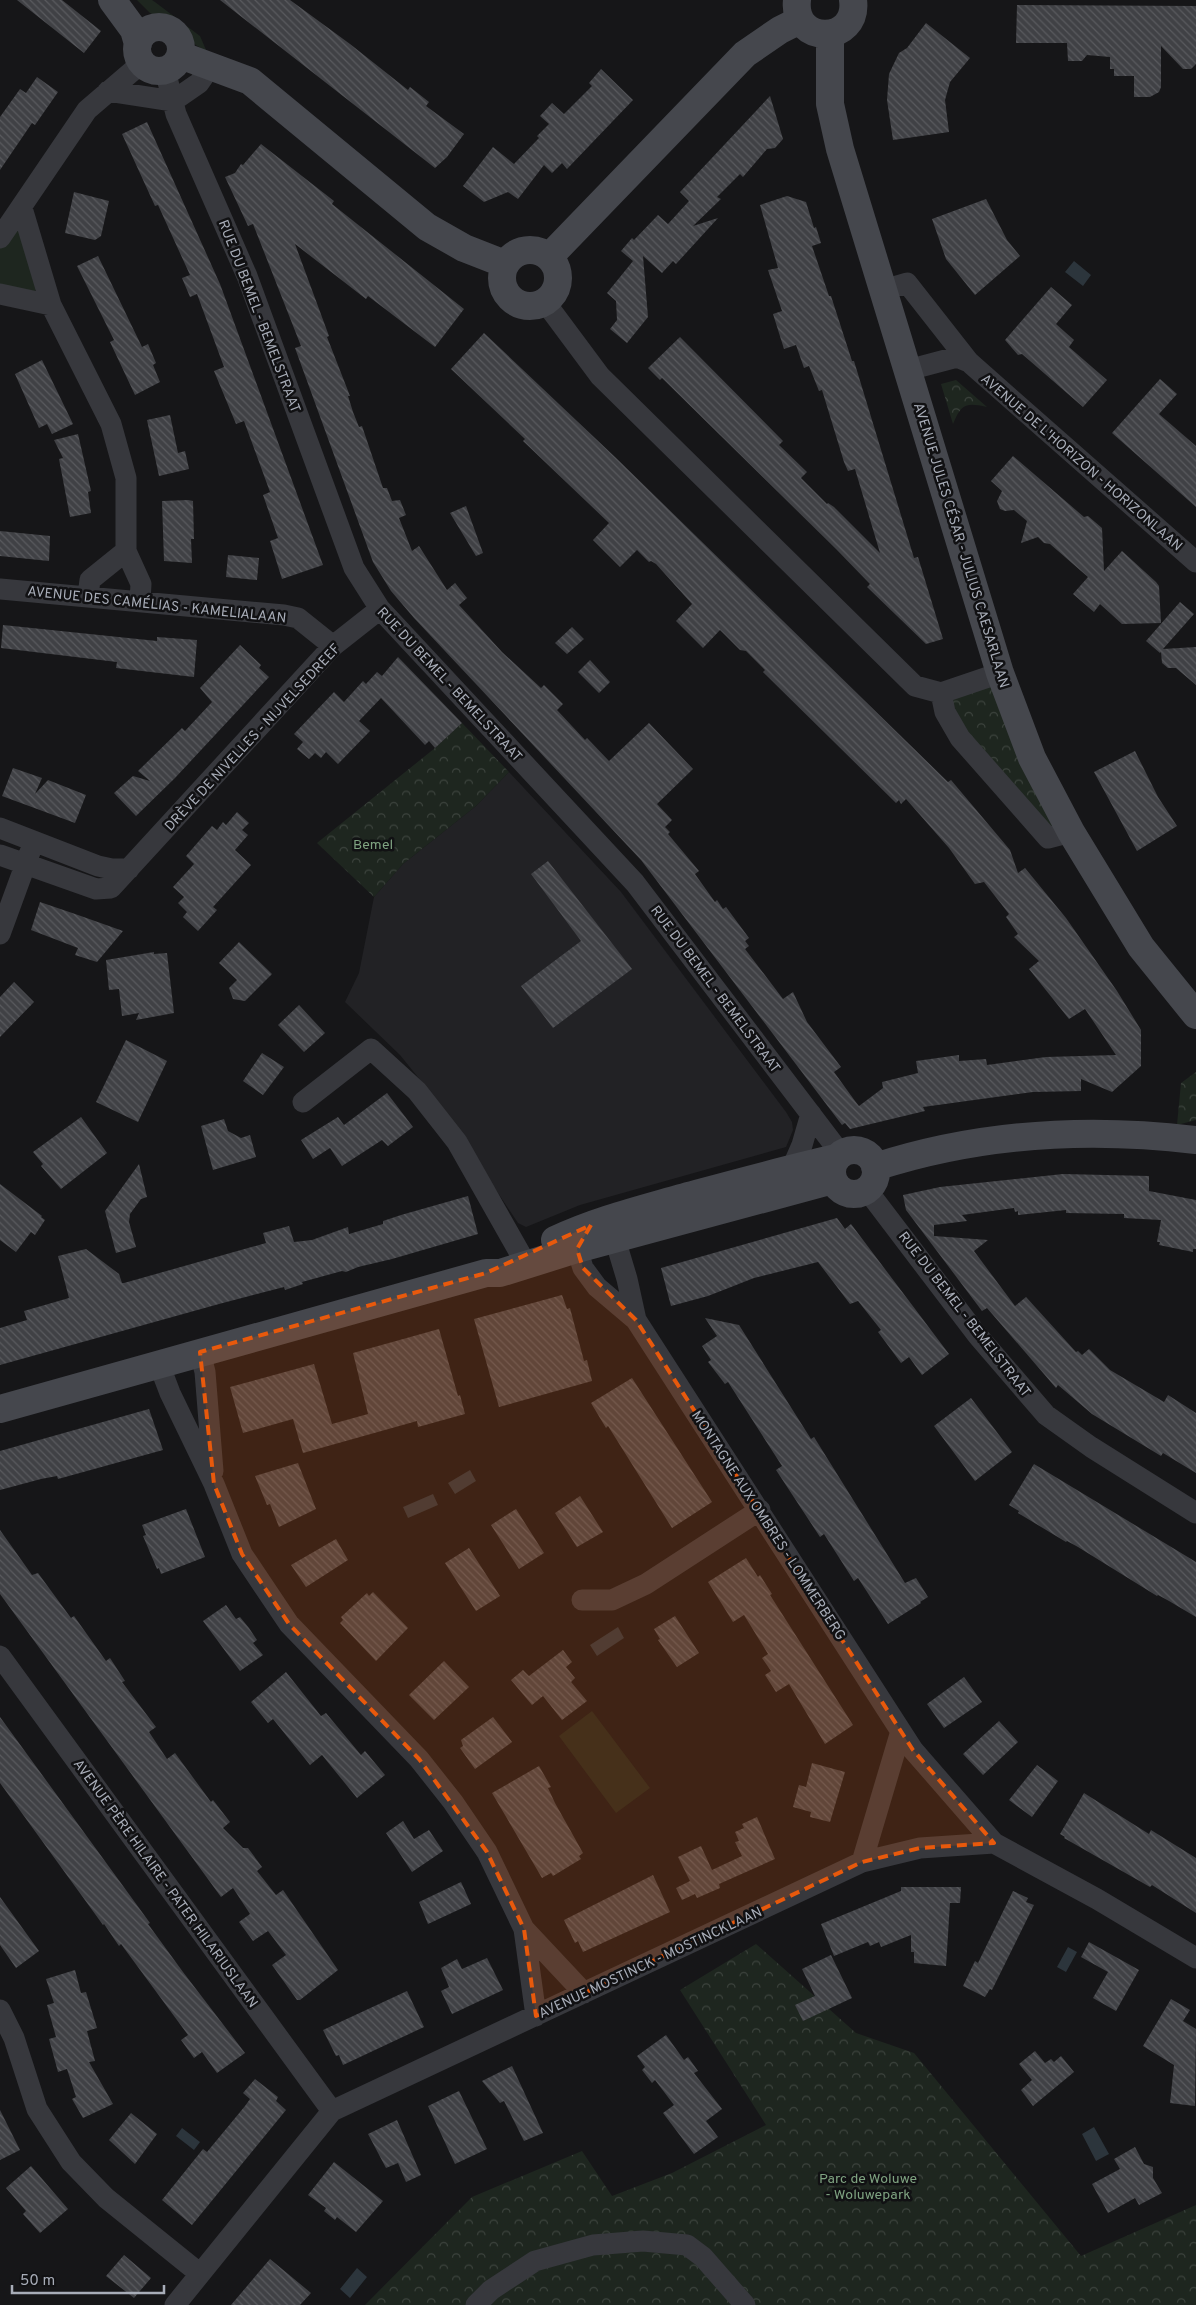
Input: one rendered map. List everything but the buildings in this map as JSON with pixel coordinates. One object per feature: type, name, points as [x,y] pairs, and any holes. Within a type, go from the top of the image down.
[{"type":"street","points":[[112,0],[134,30],[157,52],[250,81],[427,227],[464,248],[505,264]]},
{"type":"street","points":[[129,0],[146,20],[157,52]]},
{"type":"street","points":[[549,257],[745,54],[780,30],[798,10],[813,32],[830,34],[843,28],[848,23],[853,10],[853,0]]},
{"type":"street","name":"AVENUE JULES CÉSAR - JULIUS CAESARLAAN","points":[[830,34],[830,104],[840,149],[1000,673],[1032,758],[1072,832],[1141,947],[1196,1015]]},
{"type":"street","points":[[0,238],[22,208],[86,110],[157,52]]},
{"type":"street","name":"RUE DU BEMEL - BEMELSTRAAT","points":[[157,52],[180,123],[247,276],[354,568],[380,609],[636,883],[811,1114],[837,1164]]},
{"type":"street","points":[[108,91],[173,101],[199,84],[210,67]]},
{"type":"street","points":[[22,208],[51,305],[111,424],[126,478],[126,551],[141,584],[140,601]]},
{"type":"street","points":[[525,250],[534,250],[549,257],[554,264],[558,280],[556,288],[545,302],[527,306],[510,299],[502,282],[502,273],[510,257],[525,250]]},
{"type":"street","name":"AVENUE DE L'HORIZON - HORIZONLAAN","points":[[883,290],[907,283],[969,362],[1196,562]]},
{"type":"street","points":[[0,294],[51,305]]},
{"type":"street","points":[[545,302],[600,376],[915,686],[941,693],[1000,673]]},
{"type":"street","name":"AVENUE DE L'HORIZON - HORIZONLAAN","points":[[908,370],[957,357],[969,362]]},
{"type":"street","points":[[88,596],[90,580],[126,551]]},
{"type":"street","name":"AVENUE DES CAMÉLIAS - KAMELIALAAN","points":[[0,588],[284,614],[298,618],[333,646]]},
{"type":"street","name":"DRÈVE DE NIVELLES - NIJVELSEDREEF","points":[[0,855],[103,890],[111,888],[333,646],[380,609]]},
{"type":"street","points":[[941,693],[945,712],[960,738],[1048,838],[1072,832]]},
{"type":"street","points":[[0,828],[98,866],[112,869],[129,869]]},
{"type":"street","points":[[0,934],[34,840]]},
{"type":"street","points":[[303,1102],[371,1049],[417,1091],[457,1142],[522,1255]]},
{"type":"street","points":[[792,1168],[802,1145],[811,1114]]},
{"type":"street","points":[[837,1164],[844,1192],[852,1194],[871,1179],[958,1146],[1038,1135],[1089,1132],[1196,1140]]},
{"type":"street","points":[[0,1409],[486,1273],[500,1274],[615,1239],[837,1164],[858,1150],[872,1159],[871,1179]]},
{"type":"street","points":[[486,1273],[497,1264],[591,1225],[792,1168],[837,1164]]},
{"type":"street","name":"RUE DU BEMEL - BEMELSTRAAT","points":[[871,1179],[978,1336],[1046,1415],[1090,1447],[1196,1513]]},
{"type":"street","points":[[591,1225],[615,1239]]},
{"type":"street","points":[[577,1249],[591,1225]]},
{"type":"street","name":"MONTAGNE AUX OMBRES - LOMMERBERG","points":[[615,1239],[627,1279],[636,1320]]},
{"type":"street","name":"MONTAGNE AUX OMBRES - LOMMERBERG","points":[[577,1249],[583,1268],[597,1287],[636,1320],[913,1750],[994,1843]]},
{"type":"street","points":[[200,1352],[205,1372],[214,1484]]},
{"type":"street","points":[[159,1364],[170,1393],[214,1484],[242,1554],[289,1624],[419,1758],[453,1802],[487,1852],[524,1929],[584,1993]]},
{"type":"street","points":[[582,1600],[612,1600],[646,1584],[760,1510]]},
{"type":"street","name":"AVENUE PÈRE HILAIRE - PATER HILARIUSLAAN","points":[[0,1656],[332,2111]]},
{"type":"street","points":[[862,1862],[901,1731]]},
{"type":"street","points":[[994,1843],[1097,1899],[1196,1958]]},
{"type":"street","name":"AVENUE MOSTINCK - MOSTINCKLAAN","points":[[174,2305],[332,2111],[862,1862],[920,1848],[994,1843]]},
{"type":"street","points":[[524,1929],[536,2016]]},
{"type":"street","points":[[0,2010],[14,2038],[37,2109],[71,2162],[106,2198],[199,2274]]},
{"type":"street","points":[[476,2305],[491,2290],[535,2261],[593,2245],[643,2241],[687,2245],[703,2256],[745,2305]]},
{"type":"highlighted area","points":[[591,1225],[577,1249],[583,1268],[636,1320],[913,1750],[994,1843],[920,1848],[862,1862],[536,2016],[524,1929],[487,1852],[419,1759],[289,1624],[242,1554],[214,1484],[200,1352],[486,1273]]},
{"type":"shaded area","points":[[1074,261],[1091,275],[1083,286],[1065,272]]},
{"type":"shaded area","points":[[509,772],[621,892],[786,1112],[792,1122],[793,1130],[786,1147],[580,1205],[526,1227],[518,1223],[434,1097],[400,1055],[345,1002],[359,973],[374,897],[403,864],[476,806]]},
{"type":"shaded area","points":[[470,1470],[476,1481],[455,1494],[448,1483]]},
{"type":"shaded area","points":[[433,1494],[438,1505],[408,1518],[403,1507]]},
{"type":"shaded area","points":[[618,1627],[624,1638],[597,1656],[590,1645]]},
{"type":"shaded area","points":[[1068,1947],[1077,1952],[1066,1972],[1057,1967]]},
{"type":"shaded area","points":[[1094,2127],[1109,2154],[1096,2161],[1082,2134]]},
{"type":"shaded area","points":[[182,2128],[200,2142],[194,2150],[176,2136]]},
{"type":"shaded area","points":[[357,2268],[367,2277],[350,2298],[340,2289]]},
{"type":"green space","points":[[137,0],[152,0],[155,2],[200,36],[207,52],[191,42],[178,24],[150,13]]},
{"type":"green space","points":[[15,231],[20,231],[37,286],[35,292],[0,287],[0,247]]},
{"type":"green space","points":[[956,380],[987,407],[965,406],[959,412],[953,424],[941,384]]},
{"type":"green space","points":[[993,683],[1058,827],[1052,829],[951,717],[949,699]]},
{"type":"green space","name":"Bemel","points":[[462,723],[509,772],[476,806],[403,864],[374,897],[317,843],[435,748]]},
{"type":"green space","points":[[1196,1072],[1196,1120],[1177,1125],[1181,1083]]},
{"type":"green space","points":[[592,1711],[650,1788],[616,1813],[559,1736]]},
{"type":"green space","name":"Parc de Woluwe - Woluwepark","points":[[756,1944],[856,2033],[914,2053],[1081,2256],[1196,2205],[1196,2305],[365,2305],[472,2197],[582,2151],[612,2196],[672,2173],[766,2125],[680,1990]]}]
